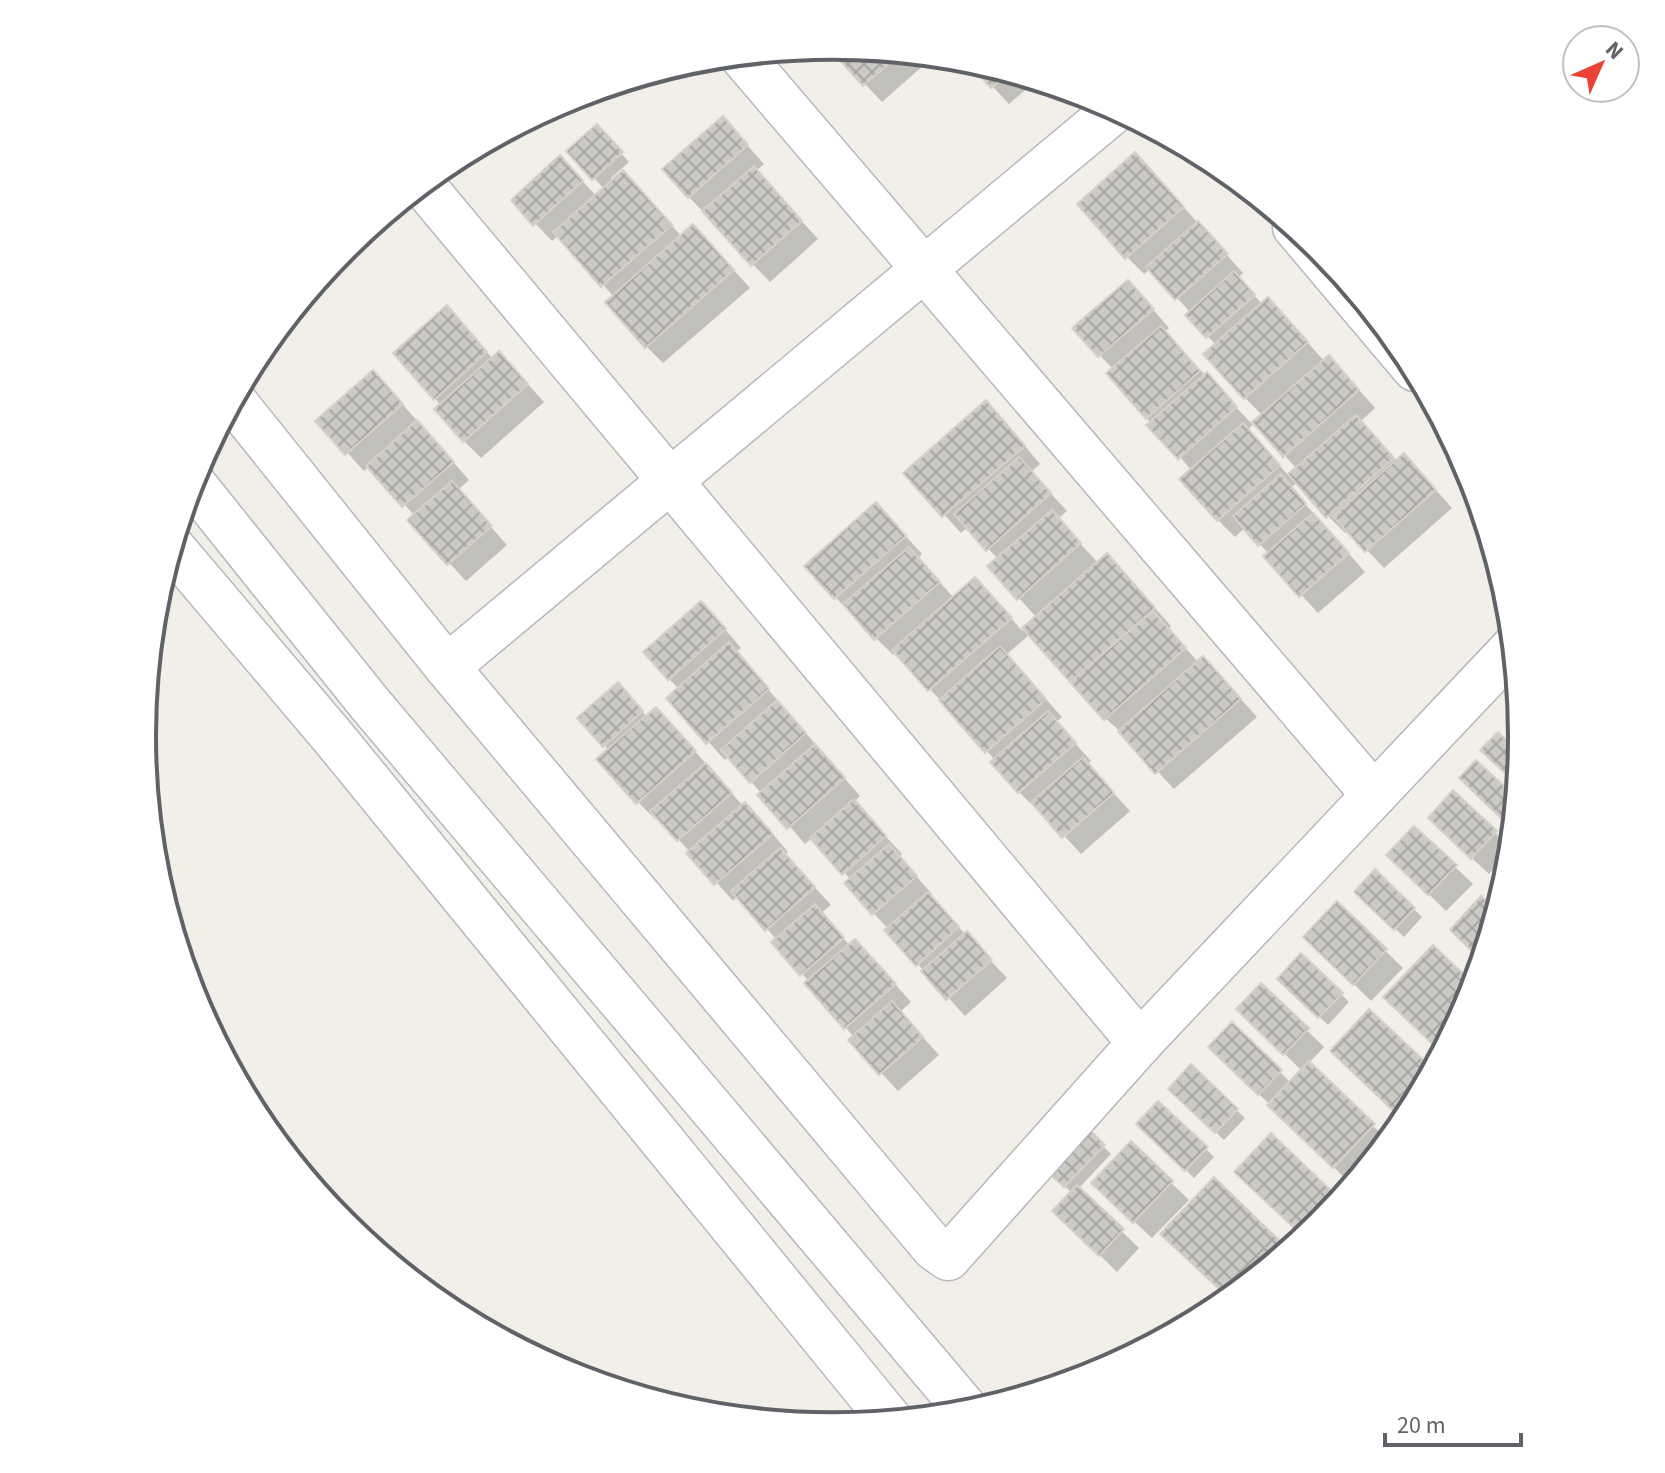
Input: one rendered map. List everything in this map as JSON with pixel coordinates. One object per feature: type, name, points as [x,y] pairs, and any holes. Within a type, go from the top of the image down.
[{"type":"street","points":[[750,65],[1374,795]]},
{"type":"street","points":[[447,667],[1106,118]]},
{"type":"street","points":[[430,194],[1140,1043]]},
{"type":"street","points":[[241,410],[447,667],[923,1236],[945,1258],[951,1257],[1140,1043],[1504,657]]},
{"type":"street","points":[[201,494],[370,704],[959,1401]]},
{"type":"street","points":[[180,557],[333,737],[883,1411]]},
{"type":"street","points":[[333,737],[370,704]]},
{"type":"building","points":[[840,60],[890,62],[863,86]]},
{"type":"building","points":[[981,77],[999,81],[991,88]]},
{"type":"building","points":[[723,116],[748,145],[688,198],[662,169]]},
{"type":"building","points":[[597,124],[623,152],[592,180],[566,151]]},
{"type":"building","points":[[1135,152],[1184,207],[1125,259],[1077,204]]},
{"type":"building","points":[[560,155],[583,181],[533,226],[511,200]]},
{"type":"building","points":[[754,166],[802,221],[751,266],[702,211]]},
{"type":"building","points":[[623,170],[672,225],[601,287],[553,232]]},
{"type":"building","points":[[1198,221],[1228,254],[1175,300],[1146,267]]},
{"type":"building","points":[[693,224],[734,270],[645,348],[605,302]]},
{"type":"building","points":[[1234,271],[1255,295],[1206,338],[1185,315]]},
{"type":"building","points":[[1128,280],[1154,309],[1098,357],[1072,328]]},
{"type":"building","points":[[1268,297],[1308,342],[1244,399],[1203,354]]},
{"type":"building","points":[[447,305],[487,352],[434,400],[393,353]]},
{"type":"building","points":[[1161,326],[1200,371],[1146,419],[1106,373]]},
{"type":"building","points":[[499,351],[528,384],[463,442],[434,409]]},
{"type":"building","points":[[1329,355],[1359,390],[1283,457],[1252,422]]},
{"type":"building","points":[[373,370],[403,404],[345,455],[315,421]]},
{"type":"building","points":[[1207,372],[1237,407],[1178,459],[1146,425]]},
{"type":"building","points":[[986,400],[1025,446],[942,517],[903,473]]},
{"type":"building","points":[[1356,415],[1394,458],[1326,518],[1288,474]]},
{"type":"building","points":[[417,420],[454,462],[402,507],[366,466]]},
{"type":"building","points":[[1243,423],[1280,465],[1217,521],[1179,479]]},
{"type":"building","points":[[1404,453],[1436,490],[1365,552],[1333,516]]},
{"type":"building","points":[[1019,457],[1051,493],[986,551],[954,514]]},
{"type":"building","points":[[1281,474],[1306,504],[1258,546],[1233,516]]},
{"type":"building","points":[[452,481],[492,526],[447,565],[407,520]]},
{"type":"building","points":[[876,502],[906,536],[834,599],[804,566]]},
{"type":"building","points":[[1052,510],[1081,543],[1017,600],[987,566]]},
{"type":"building","points":[[1313,513],[1349,553],[1299,597],[1263,556]]},
{"type":"building","points":[[909,547],[940,582],[874,640],[843,604]]},
{"type":"building","points":[[1107,553],[1155,608],[1070,682],[1022,628]]},
{"type":"building","points":[[975,577],[1012,618],[928,691],[892,650]]},
{"type":"building","points":[[701,601],[726,629],[668,680],[643,652]]},
{"type":"building","points":[[1153,611],[1186,648],[1104,720],[1070,682]]},
{"type":"building","points":[[729,642],[769,689],[706,744],[666,698]]},
{"type":"building","points":[[1000,646],[1046,699],[985,753],[939,700]]},
{"type":"building","points":[[1203,656],[1241,699],[1155,774],[1118,731]]},
{"type":"building","points":[[618,682],[643,711],[603,747],[577,718]]},
{"type":"building","points":[[777,700],[806,733],[750,783],[721,750]]},
{"type":"building","points":[[656,707],[696,751],[636,804],[596,759]]},
{"type":"building","points":[[1048,711],[1076,743],[1018,793],[990,762]]},
{"type":"building","points":[[1498,732],[1509,742],[1508,776],[1480,750]]},
{"type":"building","points":[[815,744],[845,778],[787,829],[757,795]]},
{"type":"building","points":[[1083,757],[1114,793],[1062,838],[1031,802]]},
{"type":"building","points":[[1476,760],[1507,789],[1504,821],[1459,778]]},
{"type":"building","points":[[706,763],[732,793],[677,841],[650,811]]},
{"type":"building","points":[[1453,790],[1497,831],[1471,859],[1428,818]]},
{"type":"building","points":[[854,799],[886,836],[842,875],[810,838]]},
{"type":"building","points":[[745,802],[773,834],[714,885],[686,853]]},
{"type":"building","points":[[1414,826],[1457,865],[1428,895],[1386,855]]},
{"type":"building","points":[[889,844],[917,876],[872,915],[844,883]]},
{"type":"building","points":[[780,848],[815,887],[765,931],[731,891]]},
{"type":"building","points":[[1375,869],[1415,908],[1394,930],[1354,892]]},
{"type":"building","points":[[928,892],[959,927],[916,966],[884,930]]},
{"type":"building","points":[[1481,896],[1488,902],[1473,953],[1450,930]]},
{"type":"building","points":[[1337,901],[1387,949],[1353,985],[1303,937]]},
{"type":"building","points":[[815,904],[844,938],[800,976],[771,942]]},
{"type":"building","points":[[967,931],[992,960],[946,1000],[921,971]]},
{"type":"building","points":[[855,939],[896,984],[844,1029],[804,983]]},
{"type":"building","points":[[1433,945],[1465,976],[1434,1045],[1383,997]]},
{"type":"building","points":[[1301,953],[1343,993],[1318,1018],[1277,979]]},
{"type":"building","points":[[1261,983],[1309,1028],[1283,1055],[1236,1009]]},
{"type":"building","points":[[892,1001],[923,1037],[879,1075],[848,1040]]},
{"type":"building","points":[[1369,1009],[1425,1062],[1395,1112],[1330,1051]]},
{"type":"building","points":[[1232,1022],[1282,1070],[1258,1095],[1208,1047]]},
{"type":"building","points":[[1309,1061],[1375,1124],[1333,1168],[1267,1105]]},
{"type":"building","points":[[1191,1064],[1238,1109],[1215,1133],[1168,1089]]},
{"type":"building","points":[[1158,1101],[1208,1147],[1185,1171],[1136,1124]]},
{"type":"building","points":[[1082,1122],[1105,1145],[1064,1187],[1041,1166]]},
{"type":"building","points":[[1271,1133],[1333,1192],[1296,1229],[1234,1172]]},
{"type":"building","points":[[1131,1141],[1173,1181],[1133,1223],[1091,1183]]},
{"type":"building","points":[[1214,1177],[1282,1243],[1220,1290],[1160,1234]]},
{"type":"building","points":[[1077,1185],[1124,1229],[1099,1256],[1052,1211]]}]
